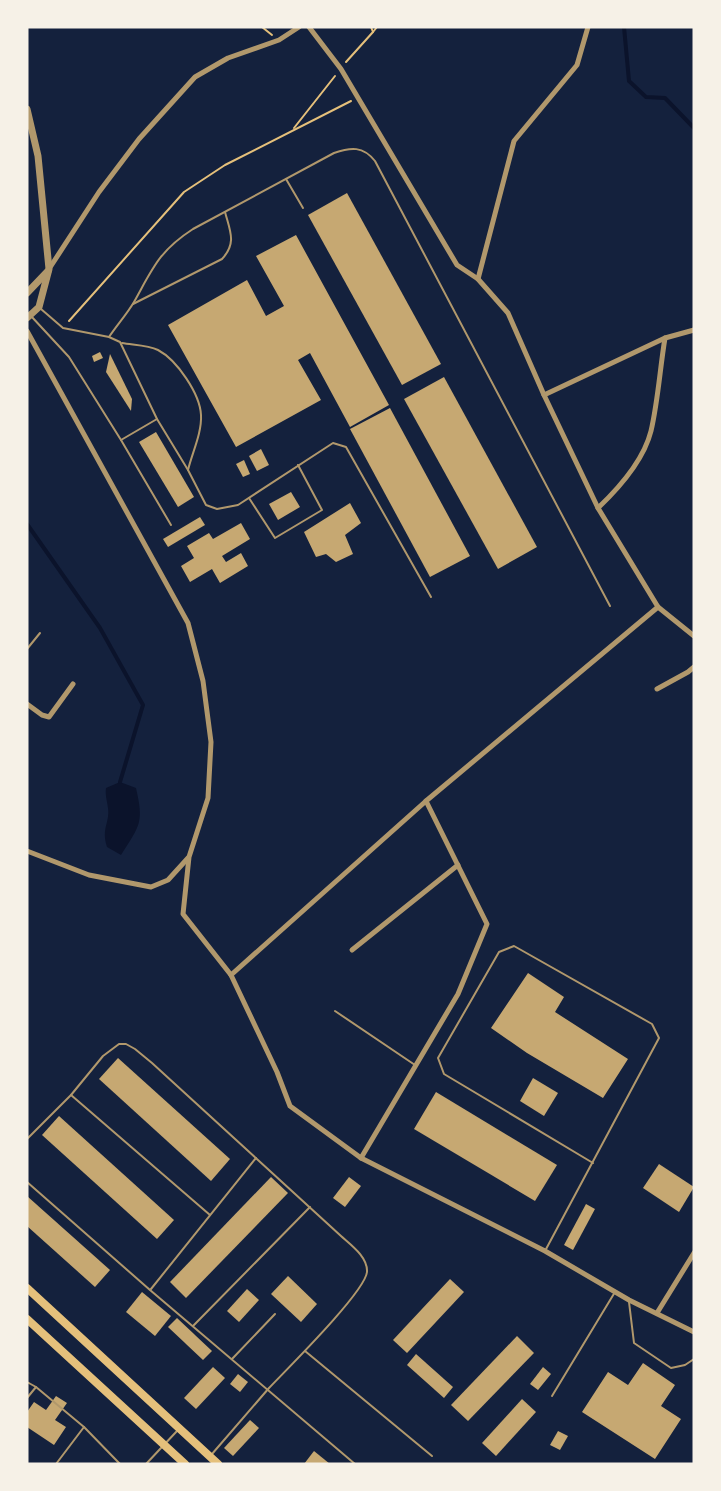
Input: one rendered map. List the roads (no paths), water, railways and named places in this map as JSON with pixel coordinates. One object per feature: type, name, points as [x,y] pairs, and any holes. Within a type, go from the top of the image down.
[{"type":"highway","points":[[27,1288],[218,1464]]},
{"type":"highway","points":[[27,1319],[184,1464]]},
{"type":"street","points":[[27,293],[49,269],[99,192],[132,148],[195,77],[228,58],[279,40],[299,27]]},
{"type":"street","points":[[309,27],[341,69],[458,265],[478,279],[508,313],[598,508],[658,607],[694,636]]},
{"type":"street","points":[[478,279],[514,141],[577,65],[588,27]]},
{"type":"street","points":[[27,109],[38,156],[49,269],[39,307],[29,317]]},
{"type":"street","points":[[544,394],[664,338],[694,330]]},
{"type":"street","points":[[27,331],[188,623],[203,681],[211,742],[208,798],[189,856],[183,914],[231,975],[277,1072],[290,1106],[361,1158],[545,1251],[629,1300],[694,1332]]},
{"type":"street","points":[[598,508],[618,489],[632,470],[650,433],[664,338]]},
{"type":"street","points":[[231,975],[426,801],[658,607]]},
{"type":"street","points":[[657,688],[694,667]]},
{"type":"street","points":[[27,704],[42,716],[49,717],[73,684]]},
{"type":"street","points":[[361,1158],[458,994],[487,924],[426,801]]},
{"type":"street","points":[[27,850],[89,875],[151,887],[168,880],[189,856]]},
{"type":"street","points":[[352,950],[458,864]]},
{"type":"street","points":[[657,1313],[694,1252]]},
{"type":"lane","points":[[109,337],[133,304],[153,266],[177,239],[334,153],[353,148],[363,150],[375,161],[610,606]]},
{"type":"lane","points":[[286,179],[303,208]]},
{"type":"lane","points":[[133,304],[222,259],[232,243],[225,212]]},
{"type":"lane","points":[[39,307],[63,328],[158,350],[177,366],[193,389],[201,415],[198,436],[188,470]]},
{"type":"lane","points":[[29,317],[69,357],[171,525]]},
{"type":"lane","points":[[120,342],[157,419],[188,470],[206,506],[218,509],[238,505],[333,443],[346,447],[431,597]]},
{"type":"lane","points":[[121,440],[157,419]]},
{"type":"lane","points":[[249,497],[275,538],[322,510],[298,465]]},
{"type":"lane","points":[[27,649],[40,633]]},
{"type":"lane","points":[[545,1251],[593,1163],[659,1038],[652,1024],[514,946],[499,952],[438,1058],[444,1074],[593,1163]]},
{"type":"lane","points":[[336,1011],[416,1066]]},
{"type":"lane","points":[[27,1139],[71,1095],[103,1056],[119,1044],[126,1044],[152,1063],[358,1252],[367,1269],[366,1277],[359,1288],[210,1456]]},
{"type":"lane","points":[[71,1095],[210,1215]]},
{"type":"lane","points":[[150,1290],[256,1158]]},
{"type":"lane","points":[[27,1182],[355,1464]]},
{"type":"lane","points":[[193,1326],[310,1207]]},
{"type":"lane","points":[[552,1396],[615,1292]]},
{"type":"lane","points":[[629,1300],[634,1343],[671,1368],[685,1365],[694,1359]]},
{"type":"lane","points":[[232,1359],[275,1314]]},
{"type":"lane","points":[[305,1350],[432,1456]]},
{"type":"lane","points":[[27,1382],[84,1428],[120,1464]]},
{"type":"lane","points":[[27,1398],[36,1387]]},
{"type":"lane","points":[[56,1464],[84,1428]]},
{"type":"lane","points":[[146,1464],[179,1428]]},
{"type":"water","points":[[120,782],[136,788],[140,809],[139,823],[121,855],[107,847],[105,840],[108,813],[106,788]]},
{"type":"waterway","points":[[624,27],[629,81],[646,97],[665,98],[694,128]]},
{"type":"waterway","points":[[27,524],[100,628],[143,705],[120,782]]}]
